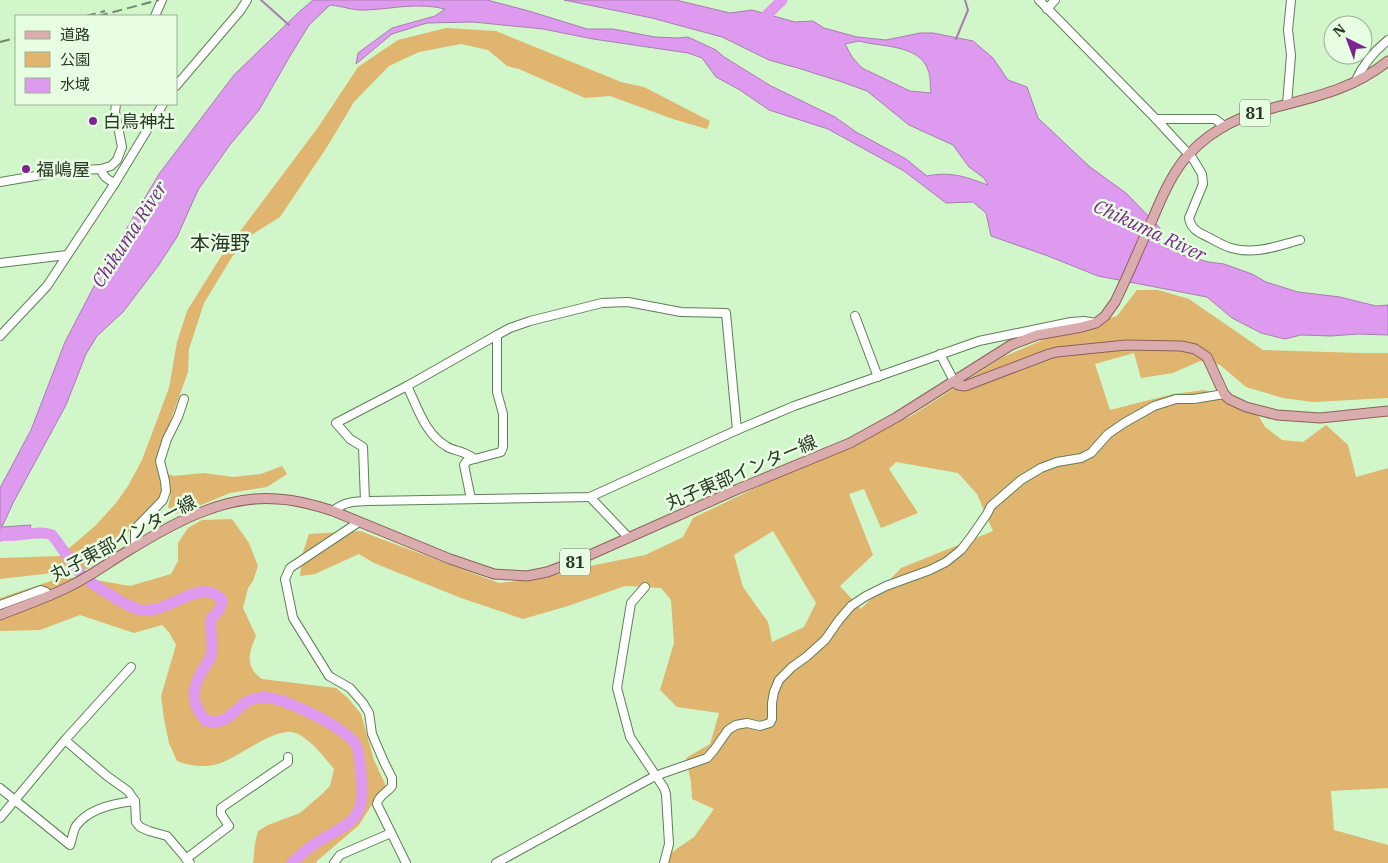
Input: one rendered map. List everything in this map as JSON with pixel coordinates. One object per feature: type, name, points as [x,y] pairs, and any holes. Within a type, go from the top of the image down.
[{"type":"main road","name":"81","points":[[1096,323],[1110,311],[1121,290],[1169,183],[1189,155],[1209,136],[1240,118],[1259,111],[1338,90],[1355,82],[1388,61]]},
{"type":"main road","name":"丸子東部インター線","points":[[0,615],[50,596],[74,584],[135,547],[189,518],[216,507],[250,499],[276,498],[306,503],[333,511],[486,572],[507,576],[527,576],[556,569],[868,434],[1020,341],[1036,335],[1096,323]]},
{"type":"main road","points":[[954,381],[958,385],[965,386],[1058,352],[1126,345],[1181,346],[1195,349],[1207,357],[1224,394],[1235,403],[1277,415],[1320,418],[1388,411]]},
{"type":"street","points":[[155,15],[162,0]]},
{"type":"street","points":[[178,84],[240,11],[247,0]]},
{"type":"street","points":[[1039,0],[1156,119],[1199,168],[1203,184],[1189,218],[1195,230],[1230,248],[1244,251],[1259,251],[1300,240]]},
{"type":"street","points":[[1047,9],[1055,0]]},
{"type":"street","points":[[1287,104],[1291,55],[1288,30],[1290,0]]},
{"type":"street","points":[[1373,54],[1388,41]]},
{"type":"street","points":[[1373,63],[1378,68]]},
{"type":"street","points":[[1355,82],[1363,65]]},
{"type":"street","points":[[0,182],[64,171],[101,169],[111,166],[117,160],[122,147],[115,112],[116,105]]},
{"type":"street","points":[[0,336],[40,294],[67,256],[115,183],[162,105]]},
{"type":"street","points":[[1156,119],[1215,119],[1224,126]]},
{"type":"street","points":[[101,169],[104,177],[115,183]]},
{"type":"street","points":[[0,263],[67,256]]},
{"type":"street","points":[[365,501],[363,447],[342,432],[336,423],[407,386],[510,328],[530,321],[602,304],[628,302],[681,312],[726,313],[737,430]]},
{"type":"street","points":[[855,316],[878,377]]},
{"type":"street","points":[[333,511],[346,503],[365,501],[590,497],[794,406],[940,354],[979,341],[1071,322],[1090,321],[1096,323]]},
{"type":"street","points":[[471,499],[464,464],[467,461],[501,452],[503,447],[503,414],[498,392],[497,335]]},
{"type":"street","points":[[940,354],[954,381]]},
{"type":"street","points":[[407,386],[421,417],[442,444],[475,459]]},
{"type":"street","points":[[496,863],[655,776],[707,758],[728,730],[736,725],[747,722],[760,726],[770,723],[774,692],[779,680],[825,640],[851,606],[886,586],[946,562],[961,550],[987,514],[990,506],[1021,480],[1041,468],[1057,462],[1081,458],[1091,453],[1108,434],[1124,422],[1154,406],[1176,399],[1194,399],[1224,394]]},
{"type":"street","points":[[135,547],[135,529],[163,500],[166,491],[160,461],[184,399]]},
{"type":"street","points":[[590,497],[630,538]]},
{"type":"street","points":[[359,522],[290,568],[285,579],[292,618],[329,676],[342,683],[359,697],[368,713],[372,734],[392,778],[390,790],[378,800],[377,804],[406,863]]},
{"type":"street","points":[[645,587],[631,603],[617,688],[630,737],[664,788],[667,801],[669,844],[664,863]]},
{"type":"street","points":[[0,605],[41,590],[50,596]]},
{"type":"street","points":[[0,818],[65,740],[131,667]]},
{"type":"street","points":[[65,740],[107,776],[128,791],[135,801],[136,822],[140,826],[148,831],[167,836],[188,861],[228,826],[221,814],[221,808],[288,762],[288,757]]},
{"type":"street","points":[[0,788],[70,845],[76,826],[87,816],[114,804],[135,801]]},
{"type":"street","points":[[334,863],[340,855],[391,833]]},
{"type":"green space","points":[[446,28],[496,31],[621,82],[644,87],[710,121],[707,129],[610,96],[585,98],[519,69],[507,66],[488,50],[461,44],[419,52],[389,66],[354,102],[327,147],[280,217],[253,234],[232,257],[204,303],[189,349],[188,372],[156,461],[159,471],[174,476],[204,473],[233,477],[261,474],[282,466],[287,474],[267,487],[230,493],[189,510],[174,514],[168,507],[171,494],[157,499],[112,549],[87,569],[0,579],[0,558],[60,556],[95,526],[116,503],[128,486],[142,460],[169,388],[177,342],[187,311],[220,258],[319,126],[358,67],[398,40]]},
{"type":"green space","points":[[1137,290],[1158,290],[1189,299],[1263,350],[1388,353],[1388,398],[1313,402],[1283,398],[1246,387],[1220,365],[1200,361],[1173,373],[1141,378],[1134,353],[1095,364],[1110,410],[1173,394],[1205,390],[1257,413],[1265,427],[1282,440],[1303,442],[1326,425],[1348,445],[1356,477],[1388,468],[1388,788],[1331,791],[1334,830],[1388,845],[1388,863],[667,863],[672,852],[694,837],[714,809],[692,799],[686,758],[710,744],[719,713],[677,707],[660,690],[674,643],[671,600],[661,588],[625,586],[523,619],[461,598],[374,563],[359,554],[315,574],[300,576],[303,552],[309,534],[360,531],[499,583],[542,578],[645,555],[683,537],[693,518],[780,476],[834,455],[911,416],[1003,357],[1054,335],[1117,316]],"holes":[[[896,462],[958,473],[977,494],[993,531],[901,568],[861,609],[840,586],[873,555],[849,494],[864,489],[881,528],[918,513],[889,469]],[[773,531],[816,603],[804,627],[772,642],[768,622],[743,587],[734,555]]]},
{"type":"green space","points":[[232,519],[249,543],[258,566],[253,581],[248,588],[243,608],[256,636],[250,654],[252,669],[262,679],[336,688],[348,698],[361,714],[374,760],[386,786],[359,825],[316,863],[253,863],[255,844],[258,831],[268,825],[300,813],[322,794],[330,786],[334,769],[308,741],[298,734],[289,732],[268,738],[234,757],[214,765],[195,766],[177,761],[169,743],[161,696],[176,645],[169,632],[162,625],[134,633],[80,615],[40,630],[0,631],[0,598],[63,577],[130,586],[171,574],[178,561],[178,543],[188,528],[202,520]]},
{"type":"water","name":"Chikuma River","points":[[313,0],[487,0],[587,29],[613,29],[655,37],[688,37],[716,50],[771,86],[835,117],[856,132],[906,159],[927,176],[944,174],[965,177],[988,185],[984,178],[969,167],[953,145],[909,125],[867,91],[769,60],[722,37],[652,18],[564,0],[676,0],[730,13],[752,10],[795,22],[813,21],[824,28],[857,37],[886,40],[920,33],[933,33],[973,41],[993,58],[1008,80],[1027,87],[1038,118],[1090,167],[1126,193],[1160,228],[1163,246],[1182,255],[1224,264],[1252,274],[1266,282],[1298,292],[1340,297],[1376,306],[1388,305],[1388,335],[1301,335],[1285,339],[1261,333],[1232,318],[1207,297],[1098,276],[991,236],[986,213],[973,202],[946,203],[904,171],[828,129],[769,110],[740,90],[716,77],[702,58],[688,53],[593,39],[543,29],[473,22],[427,23],[392,34],[356,64],[358,53],[392,28],[435,16],[445,9],[415,6],[362,10],[330,5],[309,25],[259,110],[229,146],[198,190],[177,237],[158,266],[123,312],[97,336],[86,354],[66,405],[2,527],[31,525],[29,534],[0,541],[0,488],[31,430],[65,342],[105,265],[159,174],[234,75]],"holes":[[[859,41],[898,48],[917,55],[924,62],[928,70],[931,93],[910,91],[862,68],[852,57],[845,44]]]},
{"type":"waterway","points":[[261,0],[289,25]]},
{"type":"waterway","points":[[758,24],[782,0]]},
{"type":"waterway","points":[[956,39],[968,10],[965,0]]},
{"type":"waterway","points":[[0,535],[40,533],[52,535],[74,566],[86,579],[100,589],[137,609],[159,608],[193,594],[203,592],[213,593],[222,600],[220,608],[211,619],[211,656],[196,683],[194,695],[196,705],[206,721],[215,722],[223,720],[251,700],[269,698],[291,704],[317,716],[350,738],[356,745],[360,763],[362,797],[358,812],[345,826],[313,845],[292,863]]},
{"type":"railway","points":[[102,15],[159,0]]},
{"type":"railway","points":[[90,15],[105,11]]},
{"type":"railway","points":[[0,42],[15,38]]},
{"type":"place","name":"白鳥神社","points":[[93,121]]},
{"type":"place","name":"福嶋屋","points":[[26,169]]},
{"type":"district","name":"本海野","points":[[220,242]]}]
